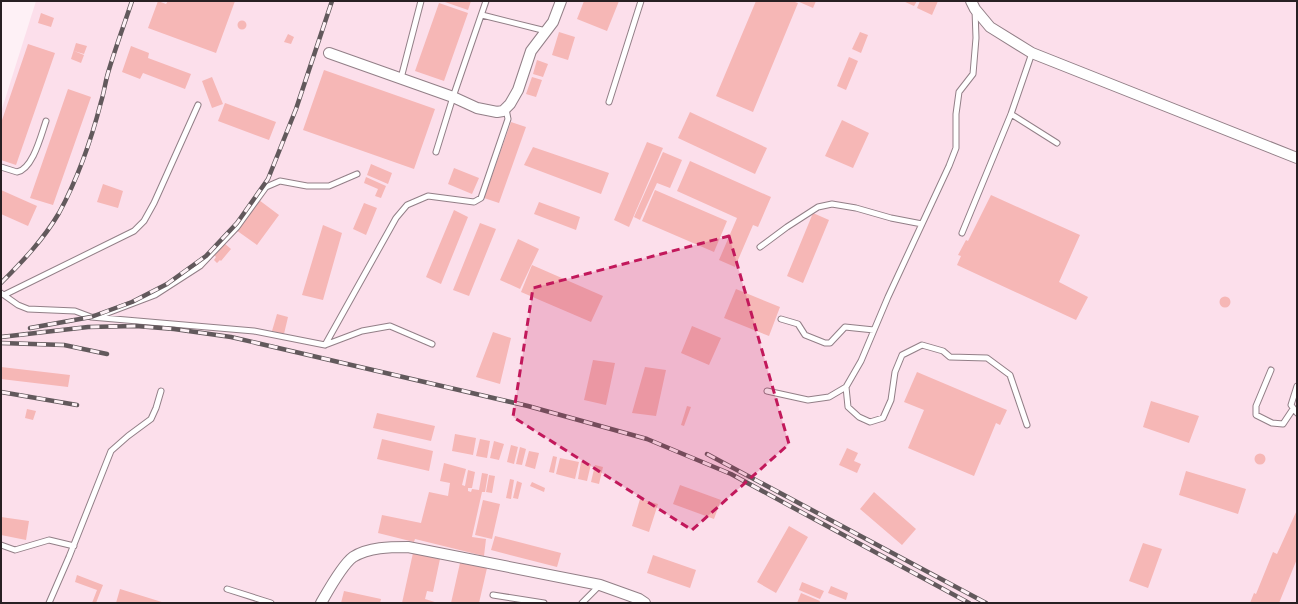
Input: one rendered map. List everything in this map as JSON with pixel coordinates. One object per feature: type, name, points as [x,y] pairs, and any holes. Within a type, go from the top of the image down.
[{"type":"street","points":[[329,53],[402,78],[453,97],[477,108],[497,112],[506,108],[510,104],[518,90],[531,51],[553,22],[561,1]]},
{"type":"street","points":[[973,5],[990,27],[1032,53],[1297,158]]},
{"type":"street","points":[[321,603],[342,570],[352,558],[366,551],[391,547],[408,547],[600,585],[645,603]]},
{"type":"lane","points":[[402,78],[421,1]]},
{"type":"lane","points":[[436,152],[486,1]]},
{"type":"lane","points":[[609,102],[642,1]]},
{"type":"lane","points":[[767,391],[808,400],[829,397],[846,387],[861,362],[888,297],[956,148],[956,114],[959,92],[973,74],[976,38],[973,5]]},
{"type":"lane","points":[[482,15],[546,31]]},
{"type":"lane","points":[[962,233],[1011,114],[1032,53]]},
{"type":"lane","points":[[198,105],[154,203],[144,221],[134,231],[2,294],[18,305],[28,309],[75,311],[90,317],[254,331],[325,345],[362,331],[390,326],[432,344]]},
{"type":"lane","points":[[325,345],[396,218],[408,205],[428,196],[474,202],[481,198],[508,119],[506,108]]},
{"type":"lane","points":[[1011,114],[1057,143]]},
{"type":"lane","points":[[1,167],[17,172],[26,167],[31,160],[46,121]]},
{"type":"lane","points":[[96,317],[155,294],[200,266],[237,227],[266,188],[280,181],[307,186],[329,186],[357,174]]},
{"type":"lane","points":[[760,247],[818,207],[832,204],[856,208],[891,218],[922,224]]},
{"type":"lane","points":[[781,319],[798,324],[805,335],[825,343],[830,343],[845,327],[874,330]]},
{"type":"lane","points":[[846,387],[848,407],[858,417],[870,422],[883,418],[891,400],[895,372],[902,355],[922,345],[943,351],[950,357],[987,358],[1010,375],[1027,426]]},
{"type":"lane","points":[[1271,370],[1256,406],[1256,415],[1272,423],[1283,424],[1295,411],[1290,404],[1297,386]]},
{"type":"lane","points":[[49,603],[74,546],[111,451],[151,419],[161,391]]},
{"type":"lane","points":[[1,545],[15,550],[49,540],[74,546]]},
{"type":"lane","points":[[582,603],[600,585]]},
{"type":"lane","points":[[227,589],[271,603]]},
{"type":"lane","points":[[493,595],[544,603]]},
{"type":"highlighted area","points":[[729,236],[789,444],[692,530],[513,417],[533,288]]},
{"type":"shaded area","points":[[36,1],[1297,1],[1297,603],[1,603],[1,112]]},
{"type":"building","points":[[158,1],[166,4],[168,1],[235,1],[216,53],[148,28]]},
{"type":"building","points":[[442,1],[471,1],[468,10]]},
{"type":"building","points":[[584,1],[619,1],[607,31],[577,19]]},
{"type":"building","points":[[756,1],[792,1],[798,3],[753,112],[716,96]]},
{"type":"building","points":[[797,1],[816,1],[813,8]]},
{"type":"building","points":[[903,1],[917,1],[914,6]]},
{"type":"building","points":[[920,1],[938,1],[932,15],[917,8]]},
{"type":"building","points":[[439,3],[468,13],[444,81],[415,71]]},
{"type":"building","points":[[41,13],[54,18],[51,27],[38,23]]},
{"type":"building","points":[[240,21],[244,21],[246,25],[244,29],[240,29],[238,27],[238,23]]},
{"type":"building","points":[[559,32],[575,37],[568,60],[552,55]]},
{"type":"building","points":[[860,32],[868,35],[861,53],[852,49]]},
{"type":"building","points":[[288,34],[294,37],[291,44],[284,42]]},
{"type":"building","points":[[76,43],[87,46],[84,54],[74,51],[84,55],[81,63],[71,59]]},
{"type":"building","points":[[28,44],[55,53],[16,165],[1,160],[1,123]]},
{"type":"building","points":[[131,46],[149,53],[148,58],[191,74],[185,89],[143,73],[140,79],[122,72]]},
{"type":"building","points":[[849,57],[858,61],[846,90],[837,86]]},
{"type":"building","points":[[537,60],[548,64],[543,77],[533,74]]},
{"type":"building","points":[[324,70],[435,109],[414,169],[303,130]]},
{"type":"building","points":[[212,77],[223,104],[212,108],[202,81]]},
{"type":"building","points":[[532,77],[542,80],[536,97],[526,94]]},
{"type":"building","points":[[68,89],[91,97],[53,205],[30,198]]},
{"type":"building","points":[[225,103],[276,122],[269,140],[218,121]]},
{"type":"building","points":[[690,112],[767,148],[755,174],[678,138]]},
{"type":"building","points":[[842,120],[869,133],[853,168],[825,156]]},
{"type":"building","points":[[511,122],[526,127],[499,203],[484,198]]},
{"type":"building","points":[[647,142],[663,148],[629,227],[614,220]]},
{"type":"building","points":[[533,147],[609,173],[601,194],[524,165]]},
{"type":"building","points":[[663,152],[682,160],[670,188],[657,183],[640,220],[634,217]]},
{"type":"building","points":[[690,161],[771,197],[758,227],[753,225],[735,267],[719,260],[737,218],[677,191]]},
{"type":"building","points":[[371,164],[392,173],[388,184],[367,175]]},
{"type":"building","points":[[454,168],[479,178],[472,194],[448,184]]},
{"type":"building","points":[[366,177],[386,186],[381,198],[375,196],[378,189],[364,183]]},
{"type":"building","points":[[103,184],[123,191],[118,208],[97,202]]},
{"type":"building","points":[[1,190],[37,206],[28,226],[1,214]]},
{"type":"building","points":[[655,190],[727,221],[714,252],[642,221]]},
{"type":"building","points":[[991,195],[1080,235],[1059,282],[1088,297],[1076,320],[957,265],[961,256],[958,255],[966,240],[968,241]]},
{"type":"building","points":[[259,200],[279,215],[257,245],[236,230]]},
{"type":"building","points":[[539,202],[580,217],[576,230],[534,214]]},
{"type":"building","points":[[364,203],[377,208],[366,235],[353,229]]},
{"type":"building","points":[[454,210],[468,217],[441,284],[426,277]]},
{"type":"building","points":[[813,213],[829,220],[803,283],[787,276]]},
{"type":"building","points":[[480,223],[496,229],[469,296],[453,290]]},
{"type":"building","points":[[323,225],[342,233],[323,300],[302,295]]},
{"type":"building","points":[[518,239],[539,249],[520,289],[500,280]]},
{"type":"building","points":[[224,243],[231,249],[221,261],[220,260],[217,263],[214,260],[216,257],[214,255]]},
{"type":"building","points":[[532,265],[603,296],[591,322],[521,292]]},
{"type":"building","points":[[736,289],[780,307],[769,336],[724,318]]},
{"type":"building","points":[[1223,297],[1227,297],[1229,298],[1229,306],[1223,307],[1220,304],[1220,300]]},
{"type":"building","points":[[277,314],[288,317],[284,334],[272,331]]},
{"type":"building","points":[[692,326],[721,338],[709,365],[681,353]]},
{"type":"building","points":[[493,332],[511,338],[500,384],[476,377]]},
{"type":"building","points":[[593,360],[615,363],[606,405],[584,400]]},
{"type":"building","points":[[1,367],[70,375],[68,387],[1,379]]},
{"type":"building","points":[[645,367],[666,370],[656,416],[632,413]]},
{"type":"building","points":[[917,372],[1007,410],[1000,425],[996,423],[974,476],[908,448],[924,410],[904,402]]},
{"type":"building","points":[[1151,401],[1199,416],[1189,443],[1143,427]]},
{"type":"building","points":[[687,406],[691,407],[684,426],[681,425]]},
{"type":"building","points":[[27,409],[36,411],[33,420],[25,418]]},
{"type":"building","points":[[377,413],[435,426],[431,441],[373,428]]},
{"type":"building","points":[[455,434],[476,438],[473,455],[452,451]]},
{"type":"building","points":[[382,439],[433,451],[429,471],[377,459]]},
{"type":"building","points":[[480,439],[490,441],[487,458],[476,456]]},
{"type":"building","points":[[494,441],[504,444],[499,460],[490,458]]},
{"type":"building","points":[[511,445],[518,447],[514,464],[507,462]]},
{"type":"building","points":[[520,447],[526,449],[522,465],[516,464]]},
{"type":"building","points":[[847,448],[858,453],[854,461],[861,464],[857,473],[839,465]]},
{"type":"building","points":[[529,451],[539,453],[535,469],[525,466]]},
{"type":"building","points":[[1258,454],[1262,454],[1264,455],[1264,463],[1258,464],[1255,461],[1255,457]]},
{"type":"building","points":[[553,456],[557,457],[554,473],[549,472]]},
{"type":"building","points":[[560,458],[579,462],[575,479],[556,474]]},
{"type":"building","points":[[581,462],[591,464],[587,481],[578,479]]},
{"type":"building","points":[[444,463],[466,469],[462,485],[465,486],[468,470],[475,472],[472,488],[468,488],[468,491],[471,492],[472,489],[479,490],[482,473],[488,474],[485,492],[482,492],[472,537],[486,539],[484,556],[415,539],[414,542],[378,533],[382,515],[421,523],[429,492],[448,496],[450,483],[440,481]]},
{"type":"building","points":[[595,465],[603,467],[599,484],[591,482]]},
{"type":"building","points":[[1186,471],[1246,489],[1238,514],[1179,495]]},
{"type":"building","points":[[489,475],[495,476],[492,493],[486,492]]},
{"type":"building","points":[[510,479],[514,480],[511,499],[506,498]]},
{"type":"building","points":[[517,481],[522,483],[518,499],[513,498]]},
{"type":"building","points":[[532,482],[545,488],[544,492],[530,486]]},
{"type":"building","points":[[680,485],[721,500],[714,519],[673,504]]},
{"type":"building","points":[[874,492],[916,529],[902,545],[860,509]]},
{"type":"building","points":[[640,499],[658,504],[649,532],[632,526]]},
{"type":"building","points":[[483,500],[500,504],[492,539],[475,535]]},
{"type":"building","points":[[1297,510],[1297,559],[1279,603],[1250,603],[1254,593],[1256,594],[1273,552],[1277,554]]},
{"type":"building","points":[[1,517],[29,521],[26,540],[1,535]]},
{"type":"building","points":[[789,526],[808,537],[776,593],[757,582]]},
{"type":"building","points":[[495,536],[561,553],[557,567],[491,550]]},
{"type":"building","points":[[1143,543],[1162,549],[1148,588],[1129,581]]},
{"type":"building","points":[[413,553],[440,559],[433,592],[427,591],[425,599],[438,603],[402,603]]},
{"type":"building","points":[[653,555],[696,570],[690,588],[647,573]]},
{"type":"building","points":[[460,563],[487,568],[479,603],[451,603]]},
{"type":"building","points":[[77,575],[103,585],[96,603],[92,603],[97,590],[75,582]]},
{"type":"building","points":[[802,582],[824,591],[820,599],[799,590]]},
{"type":"building","points":[[831,586],[848,593],[846,600],[828,593]]},
{"type":"building","points":[[120,589],[165,603],[116,603]]},
{"type":"building","points":[[344,591],[381,599],[380,603],[341,603]]},
{"type":"building","points":[[801,593],[820,601],[819,603],[797,603]]},
{"type":"railway","points":[[1,283],[25,258],[46,232],[59,213],[72,186],[88,145],[107,77],[132,1]]},
{"type":"railway","points":[[30,328],[91,317],[132,302],[167,284],[206,256],[237,223],[268,179],[296,109],[332,1]]},
{"type":"railway","points":[[1,337],[88,327],[136,326],[174,329],[231,337],[528,406],[647,439],[731,474],[969,603]]},
{"type":"railway","points":[[1,343],[64,345],[107,354]]},
{"type":"railway","points":[[1,392],[77,405]]},
{"type":"railway","points":[[707,454],[986,603]]}]
